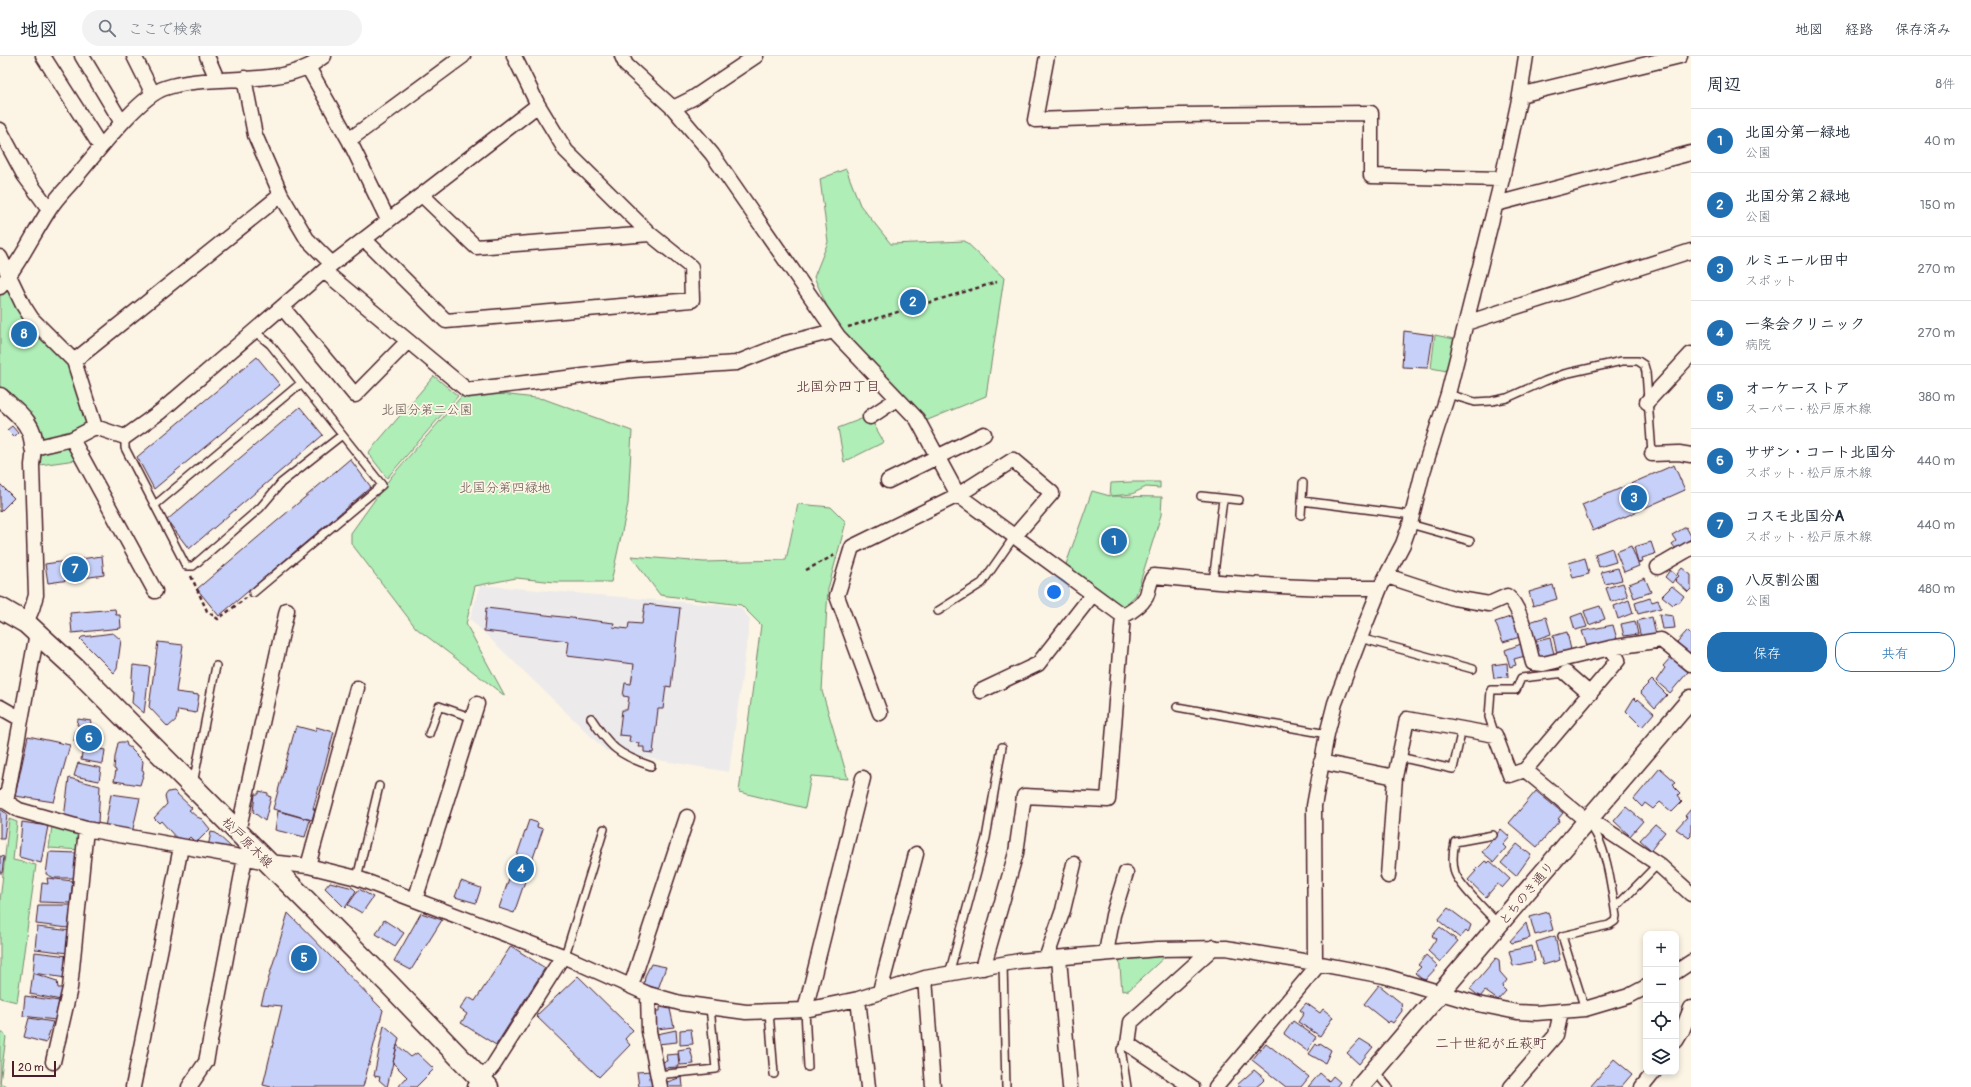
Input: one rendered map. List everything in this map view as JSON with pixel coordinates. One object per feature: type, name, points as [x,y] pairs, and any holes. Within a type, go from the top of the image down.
[{"type":"main road","name":"松戸原木線","points":[[0,608],[31,628],[76,669],[192,788],[268,862],[481,1085]]},
{"type":"street","points":[[43,56],[101,147]]},
{"type":"street","points":[[82,56],[122,123]]},
{"type":"street","points":[[134,56],[153,94]]},
{"type":"street","points":[[207,56],[217,79]]},
{"type":"street","points":[[4,281],[21,260],[49,209],[122,123],[153,94],[165,88],[186,83],[217,79],[275,76],[308,67],[324,56]]},
{"type":"street","points":[[349,140],[463,56]]},
{"type":"street","points":[[364,239],[446,321],[692,300],[691,268],[650,234],[566,151],[538,105],[514,56]]},
{"type":"street","points":[[622,56],[626,65],[673,108],[712,154],[834,331],[917,419],[958,495],[1092,595],[1123,616]]},
{"type":"street","points":[[1047,56],[1036,120],[1180,115],[1371,113],[1371,176],[1502,179]]},
{"type":"street","points":[[1216,1087],[1317,963],[1314,806],[1327,734],[1335,703],[1360,638],[1383,582],[1403,544],[1411,520],[1422,475],[1448,394],[1502,179],[1520,95],[1526,56]]},
{"type":"street","points":[[1520,95],[1680,56]]},
{"type":"street","points":[[673,108],[693,98],[748,59]]},
{"type":"street","points":[[308,67],[349,140],[388,220]]},
{"type":"street","points":[[244,78],[255,135],[281,194],[308,239],[328,267],[408,341],[467,390],[633,370],[736,363],[786,343],[834,331]]},
{"type":"street","points":[[34,448],[72,439],[95,427],[125,437],[160,412],[328,267],[538,105]]},
{"type":"street","points":[[0,130],[24,176],[49,209]]},
{"type":"street","points":[[1496,204],[1691,153]]},
{"type":"street","points":[[74,361],[281,194]]},
{"type":"street","points":[[422,195],[476,247],[650,234]]},
{"type":"street","points":[[1466,323],[1691,251]]},
{"type":"street","points":[[0,257],[4,281],[32,319],[74,361],[95,427]]},
{"type":"street","points":[[282,307],[355,395],[408,341]]},
{"type":"street","points":[[1648,402],[1691,354]]},
{"type":"street","points":[[0,397],[28,424],[32,430],[34,448],[32,465],[36,594],[32,609],[21,719],[3,800],[19,810],[86,829],[268,862],[308,866],[357,878],[563,956],[648,994],[680,1003],[746,1012],[805,1010],[858,999],[925,978],[1003,964],[1052,958],[1158,949],[1226,948],[1317,963],[1384,976],[1440,994],[1517,1012],[1561,1012],[1585,1009],[1629,996],[1643,989]]},
{"type":"street","points":[[870,417],[897,399]]},
{"type":"street","points":[[888,481],[936,456],[984,434]]},
{"type":"street","points":[[72,439],[155,591]]},
{"type":"street","points":[[1652,454],[1679,453],[1691,455]]},
{"type":"street","points":[[880,713],[837,596],[852,547],[958,495],[1013,460],[1052,493],[1014,537]]},
{"type":"street","points":[[1658,568],[1691,548]]},
{"type":"street","points":[[1123,616],[1132,611],[1146,596],[1149,582],[1154,576],[1308,589],[1383,582],[1461,600],[1489,604],[1507,596],[1512,599],[1520,618],[1533,663],[1543,664],[1557,662],[1610,648],[1662,640],[1691,664]]},
{"type":"street","points":[[981,691],[1038,664],[1092,595]]},
{"type":"street","points":[[238,832],[287,610]]},
{"type":"street","points":[[983,968],[1016,852],[1024,796],[1108,800],[1123,616]]},
{"type":"street","points":[[1388,876],[1395,778],[1407,719],[1495,735],[1510,775],[1525,770],[1618,660],[1610,648]]},
{"type":"street","points":[[1566,673],[1590,694]]},
{"type":"street","points":[[308,866],[357,688]]},
{"type":"street","name":"とちのき通り","points":[[1360,1087],[1691,699]]},
{"type":"street","points":[[415,900],[477,704]]},
{"type":"street","points":[[0,707],[21,719]]},
{"type":"street","points":[[1321,762],[1395,778]]},
{"type":"street","points":[[1525,770],[1586,821],[1603,828],[1658,864],[1691,894]]},
{"type":"street","points":[[805,1010],[863,778]]},
{"type":"street","points":[[631,986],[687,817]]},
{"type":"street","points":[[53,1062],[70,988],[86,829]]},
{"type":"street","points":[[133,1087],[181,847]]},
{"type":"street","points":[[880,991],[916,854]]},
{"type":"street","points":[[189,1087],[206,1062],[245,858]]},
{"type":"street","points":[[1070,1087],[1052,958],[1074,864]]},
{"type":"street","points":[[1106,954],[1113,915],[1126,874]]},
{"type":"street","points":[[1192,1087],[1128,1044],[1131,1022],[1214,948]]},
{"type":"street","points":[[481,1085],[563,956]]},
{"type":"street","points":[[1679,970],[1691,962]]},
{"type":"street","points":[[925,978],[933,1087]]},
{"type":"street","points":[[648,994],[649,1031],[658,1081]]},
{"type":"street","points":[[858,999],[868,1087]]},
{"type":"street","points":[[1677,1039],[1691,1008]]},
{"type":"street","points":[[1511,1087],[1556,1035],[1561,1012]]},
{"type":"street","points":[[1642,1087],[1652,1075]]},
{"type":"lane","points":[[253,593],[382,485],[270,344],[254,331]]},
{"type":"lane","points":[[1448,394],[1475,402],[1492,401],[1507,398],[1564,374],[1594,366],[1638,361],[1644,366],[1646,372],[1652,454]]},
{"type":"lane","points":[[155,505],[301,383]]},
{"type":"lane","points":[[125,437],[125,448],[186,566],[193,566],[260,508],[281,483],[342,435]]},
{"type":"lane","points":[[1301,515],[1303,484]]},
{"type":"lane","points":[[1201,496],[1239,500]]},
{"type":"lane","points":[[1213,582],[1223,499]]},
{"type":"lane","points":[[1302,501],[1411,520],[1470,541]]},
{"type":"lane","points":[[938,611],[982,583],[1014,537]]},
{"type":"lane","points":[[1360,638],[1473,669]]},
{"type":"lane","points":[[192,788],[216,666]]},
{"type":"lane","points":[[1495,735],[1489,717],[1491,690],[1516,690],[1521,678],[1566,673]]},
{"type":"lane","points":[[429,734],[439,706],[473,718]]},
{"type":"lane","points":[[1178,707],[1327,734]]},
{"type":"lane","points":[[591,718],[606,740],[616,750],[631,759],[651,766]]},
{"type":"lane","points":[[1399,757],[1453,769],[1462,730]]},
{"type":"lane","points":[[949,974],[986,838],[1002,747]]},
{"type":"lane","points":[[357,878],[379,786]]},
{"type":"lane","points":[[1585,1009],[1562,936],[1609,925],[1615,921],[1615,908],[1603,850],[1598,834],[1586,821]]},
{"type":"lane","points":[[563,956],[567,949],[604,829]]},
{"type":"lane","points":[[1493,835],[1455,842],[1453,851],[1455,872],[1460,881],[1499,925]]},
{"type":"lane","points":[[1615,908],[1658,864]]},
{"type":"lane","points":[[1003,964],[1006,1087]]},
{"type":"lane","points":[[658,1081],[716,1069],[710,1007]]},
{"type":"lane","points":[[805,1010],[808,1067]]},
{"type":"lane","points":[[768,1012],[774,1074]]},
{"type":"lane","points":[[1127,1087],[1121,1049],[1128,1044]]},
{"type":"lane","points":[[1374,1070],[1388,1087]]},
{"type":"path","points":[[834,331],[997,282]]},
{"type":"path","points":[[806,570],[852,547]]},
{"type":"path","points":[[186,566],[207,612],[218,619],[253,593]]},
{"type":"shaded area","points":[[480,585],[740,607],[750,619],[729,772],[606,751],[470,619]]},
{"type":"green space","points":[[846,169],[860,205],[891,244],[965,241],[1004,278],[986,396],[923,422],[836,327],[814,277],[828,242],[820,179]]},
{"type":"green space","points":[[9,276],[23,305],[75,363],[95,427],[34,448],[0,397],[0,285]]},
{"type":"green space","points":[[1435,335],[1454,339],[1447,371],[1431,368]]},
{"type":"green space","name":"北国分第二公園","points":[[434,376],[458,396],[387,478],[368,453]]},
{"type":"green space","name":"北国分第四緑地","points":[[467,390],[544,399],[632,431],[628,504],[611,582],[555,582],[516,578],[475,586],[466,624],[505,696],[416,628],[351,543],[351,533],[391,477]]},
{"type":"green space","points":[[869,416],[884,442],[844,462],[838,428]]},
{"type":"green space","points":[[69,442],[76,460],[40,465],[42,447]]},
{"type":"green space","points":[[1160,482],[1160,488],[1146,487],[1132,494],[1111,496],[1162,497],[1161,515],[1136,595],[1123,607],[1065,567],[1092,491],[1110,496],[1111,483]]},
{"type":"green space","points":[[798,504],[831,507],[846,522],[828,589],[822,691],[848,779],[811,776],[805,808],[739,792],[761,625],[741,605],[660,595],[631,556],[704,562],[786,560]]},
{"type":"green space","points":[[9,819],[17,822],[13,860],[36,865],[17,1002],[0,998],[0,901]]},
{"type":"green space","points":[[52,826],[72,828],[82,840],[81,850],[49,848]]},
{"type":"green space","points":[[1170,952],[1129,990],[1122,991],[1119,956]]},
{"type":"green space","points":[[0,1032],[6,1037],[0,1083]]},
{"type":"green space","points":[[0,1083],[8,1087],[0,1087]]},
{"type":"building","points":[[1404,331],[1433,335],[1428,368],[1402,367]]},
{"type":"building","points":[[257,357],[280,385],[154,489],[137,457]]},
{"type":"building","points":[[300,407],[323,435],[189,549],[167,520]]},
{"type":"building","points":[[12,426],[18,433],[14,437],[7,430]]},
{"type":"building","points":[[350,459],[371,487],[219,616],[197,589]]},
{"type":"building","points":[[1674,465],[1685,490],[1593,531],[1582,505]]},
{"type":"building","points":[[0,484],[14,498],[0,512]]},
{"type":"building","points":[[1686,527],[1691,539],[1676,549],[1672,544],[1676,541],[1672,535]]},
{"type":"building","points":[[1651,542],[1655,554],[1642,558],[1643,561],[1638,563],[1634,547]]},
{"type":"building","points":[[1631,546],[1639,566],[1624,572],[1616,552]]},
{"type":"building","points":[[1612,548],[1616,562],[1599,567],[1595,554]]},
{"type":"building","points":[[102,556],[104,575],[48,583],[45,564]]},
{"type":"building","points":[[1585,558],[1589,574],[1573,578],[1569,563]]},
{"type":"building","points":[[1618,568],[1622,580],[1605,584],[1601,572]]},
{"type":"building","points":[[1682,568],[1691,575],[1691,589],[1688,592],[1675,580],[1679,576],[1677,574]]},
{"type":"building","points":[[1670,570],[1677,576],[1672,583],[1665,577]]},
{"type":"building","points":[[1645,578],[1651,592],[1634,598],[1629,584]]},
{"type":"building","points":[[1623,583],[1628,597],[1611,602],[1606,588]]},
{"type":"building","points":[[1553,585],[1557,599],[1533,606],[1529,592]]},
{"type":"building","points":[[1672,586],[1684,596],[1679,603],[1676,602],[1673,605],[1662,596]]},
{"type":"building","points":[[1650,598],[1652,602],[1658,600],[1661,608],[1638,614],[1635,603]]},
{"type":"building","points":[[1629,600],[1633,613],[1618,619],[1614,606]]},
{"type":"building","points":[[645,604],[680,608],[671,687],[666,686],[663,709],[658,709],[653,753],[644,752],[644,747],[639,747],[640,743],[629,742],[630,736],[619,735],[622,710],[627,710],[629,697],[623,696],[625,683],[631,684],[634,664],[567,656],[569,641],[484,631],[486,608],[614,623],[613,627],[628,629],[629,623],[642,624]]},
{"type":"building","points":[[1600,606],[1605,619],[1589,625],[1584,611]]},
{"type":"building","points":[[115,609],[116,615],[120,615],[121,628],[72,633],[70,613]]},
{"type":"building","points":[[1582,613],[1587,627],[1575,630],[1571,617]]},
{"type":"building","points":[[1659,614],[1673,616],[1675,628],[1662,629]]},
{"type":"building","points":[[1513,616],[1520,637],[1503,642],[1495,622]]},
{"type":"building","points":[[1546,617],[1551,634],[1534,640],[1529,622]]},
{"type":"building","points":[[1652,617],[1656,634],[1641,638],[1637,621]]},
{"type":"building","points":[[1635,621],[1638,634],[1624,636],[1621,624]]},
{"type":"building","points":[[1613,625],[1617,639],[1587,646],[1582,631]]},
{"type":"building","points":[[1687,631],[1691,635],[1691,657],[1677,642]]},
{"type":"building","points":[[1567,632],[1571,650],[1557,654],[1553,636]]},
{"type":"building","points":[[113,633],[121,640],[117,669],[114,673],[80,639],[82,637]]},
{"type":"building","points":[[1550,638],[1554,654],[1538,658],[1534,642]]},
{"type":"building","points":[[158,642],[183,645],[176,692],[199,695],[196,713],[178,710],[176,720],[168,727],[149,707]]},
{"type":"building","points":[[1521,644],[1525,656],[1514,659],[1516,665],[1510,667],[1505,650]]},
{"type":"building","points":[[1671,657],[1688,672],[1670,693],[1656,681],[1665,668],[1663,666]]},
{"type":"building","points":[[1507,663],[1508,677],[1494,678],[1492,665]]},
{"type":"building","points":[[133,665],[150,667],[144,713],[132,703],[133,691],[131,690]]},
{"type":"building","points":[[1652,680],[1667,695],[1655,708],[1640,692]]},
{"type":"building","points":[[1634,698],[1637,701],[1638,699],[1654,713],[1642,727],[1626,711]]},
{"type":"building","points":[[78,719],[91,721],[90,727],[77,725]]},
{"type":"building","points":[[296,726],[315,731],[316,727],[334,732],[313,809],[315,809],[312,820],[273,809]]},
{"type":"building","points":[[84,729],[96,731],[95,734],[105,736],[103,746],[74,741],[76,730],[84,731]]},
{"type":"building","points":[[28,736],[70,745],[54,802],[15,796]]},
{"type":"building","points":[[126,742],[127,746],[131,748],[143,761],[142,771],[144,772],[140,785],[114,781],[116,770],[114,769],[115,757],[118,743]]},
{"type":"building","points":[[83,746],[105,750],[103,764],[81,760]]},
{"type":"building","points":[[78,763],[101,768],[99,781],[74,776]]},
{"type":"building","points":[[1660,768],[1676,782],[1673,784],[1675,786],[1674,787],[1680,793],[1678,795],[1682,802],[1672,812],[1660,802],[1653,809],[1645,803],[1642,807],[1634,799]]},
{"type":"building","points":[[69,778],[100,786],[98,823],[64,818]]},
{"type":"building","points":[[174,791],[192,808],[189,810],[197,817],[202,819],[210,829],[196,843],[190,837],[184,843],[180,839],[178,840],[161,821],[159,823],[154,818],[167,804],[165,796],[168,792]]},
{"type":"building","points":[[259,791],[268,793],[268,796],[271,797],[265,821],[253,812],[255,794],[259,794]]},
{"type":"building","points":[[1536,791],[1563,813],[1558,819],[1560,820],[1537,847],[1509,823]]},
{"type":"building","points":[[111,794],[140,798],[132,833],[105,827]]},
{"type":"building","points":[[1626,807],[1643,821],[1630,836],[1614,821]]},
{"type":"building","points":[[0,809],[7,814],[4,839],[0,839]]},
{"type":"building","points":[[1691,809],[1691,836],[1689,838],[1676,829],[1687,817],[1685,816]]},
{"type":"building","points":[[278,811],[310,820],[305,837],[275,830]]},
{"type":"building","points":[[529,820],[538,823],[537,827],[543,829],[514,913],[499,908]]},
{"type":"building","points":[[22,822],[48,826],[41,863],[19,857]]},
{"type":"building","points":[[1655,824],[1665,832],[1651,850],[1640,840]]},
{"type":"building","points":[[1501,829],[1510,837],[1503,845],[1506,848],[1494,862],[1482,852]]},
{"type":"building","points":[[211,832],[216,833],[231,847],[230,851],[208,847]]},
{"type":"building","points":[[1517,844],[1531,855],[1516,876],[1501,863]]},
{"type":"building","points":[[49,852],[78,853],[74,878],[54,878],[46,874]]},
{"type":"building","points":[[0,856],[4,857],[2,873],[0,873]]},
{"type":"building","points":[[1485,861],[1488,863],[1490,861],[1510,879],[1502,888],[1497,884],[1486,897],[1468,880],[1476,871],[1474,870]]},
{"type":"building","points":[[47,878],[73,881],[70,903],[40,902],[42,883],[48,884]]},
{"type":"building","points":[[461,881],[481,888],[476,903],[455,897]]},
{"type":"building","points":[[330,882],[353,888],[356,891],[345,908],[325,888]]},
{"type":"building","points":[[359,889],[373,897],[362,913],[348,905]]},
{"type":"building","points":[[38,905],[71,905],[68,928],[36,924]]},
{"type":"building","points":[[1448,908],[1471,925],[1468,933],[1466,931],[1460,938],[1438,920]]},
{"type":"building","points":[[1548,912],[1553,930],[1535,935],[1530,917]]},
{"type":"building","points":[[288,913],[383,1010],[363,1087],[271,1087],[263,1085],[282,1006],[261,1004]]},
{"type":"building","points":[[421,913],[442,920],[411,970],[394,961]]},
{"type":"building","points":[[384,920],[404,933],[395,946],[376,934]]},
{"type":"building","points":[[1526,923],[1530,938],[1512,943],[1510,941]]},
{"type":"building","points":[[37,927],[72,931],[69,953],[35,949]]},
{"type":"building","points":[[1440,927],[1458,941],[1440,962],[1428,951],[1436,939],[1432,936]]},
{"type":"building","points":[[1555,936],[1560,960],[1543,965],[1536,942]]},
{"type":"building","points":[[511,946],[545,968],[496,1045],[461,1023],[467,1014],[460,1009],[468,997],[475,1001]]},
{"type":"building","points":[[1532,946],[1535,961],[1513,966],[1509,951]]},
{"type":"building","points":[[35,952],[68,956],[66,978],[33,973]]},
{"type":"building","points":[[1426,955],[1438,966],[1424,981],[1415,973],[1421,967],[1418,965]]},
{"type":"building","points":[[1496,958],[1499,960],[1500,972],[1507,980],[1502,987],[1506,991],[1498,1000],[1485,991],[1480,997],[1470,989]]},
{"type":"building","points":[[651,964],[666,967],[658,989],[644,984],[645,976]]},
{"type":"building","points":[[33,973],[57,981],[58,988],[63,988],[61,1000],[30,994]]},
{"type":"building","points":[[578,976],[633,1030],[625,1039],[630,1045],[599,1077],[536,1016]]},
{"type":"building","points":[[1379,985],[1401,1003],[1402,1011],[1393,1023],[1390,1021],[1388,1023],[1364,1004]]},
{"type":"building","points":[[25,996],[59,1001],[55,1020],[23,1016]]},
{"type":"building","points":[[1306,1003],[1320,1013],[1323,1009],[1333,1017],[1320,1036],[1298,1022],[1304,1013],[1300,1010]]},
{"type":"building","points":[[660,1007],[670,1009],[674,1027],[657,1029],[655,1011],[660,1011]]},
{"type":"building","points":[[29,1018],[53,1022],[46,1043],[24,1037]]},
{"type":"building","points":[[1293,1021],[1316,1037],[1307,1051],[1284,1034]]},
{"type":"building","points":[[384,1025],[399,1038],[387,1087],[379,1080],[380,1077],[374,1076]]},
{"type":"building","points":[[691,1029],[693,1044],[680,1045],[680,1030]]},
{"type":"building","points":[[676,1030],[677,1042],[658,1044],[657,1034]]},
{"type":"building","points":[[1360,1039],[1373,1047],[1359,1064],[1347,1053]]},
{"type":"building","points":[[1266,1043],[1309,1077],[1301,1087],[1286,1087],[1252,1060]]},
{"type":"building","points":[[1320,1043],[1331,1050],[1325,1063],[1309,1054],[1316,1044],[1318,1046]]},
{"type":"building","points":[[397,1045],[411,1057],[417,1053],[434,1069],[416,1087],[398,1087],[407,1077],[393,1063]]},
{"type":"building","points":[[690,1048],[694,1064],[680,1065],[678,1050]]},
{"type":"building","points":[[678,1054],[679,1067],[662,1068],[661,1062],[667,1061],[666,1055]]},
{"type":"building","points":[[1614,1059],[1632,1074],[1621,1087],[1590,1087]]},
{"type":"building","points":[[1254,1070],[1265,1079],[1261,1083],[1256,1087],[1239,1087],[1237,1085]]},
{"type":"building","points":[[651,1071],[654,1086],[639,1087],[637,1072]]},
{"type":"building","points":[[1320,1073],[1329,1081],[1333,1076],[1340,1082],[1336,1087],[1308,1087]]},
{"type":"building","points":[[682,1077],[683,1087],[668,1087],[667,1082]]},
{"type":"place","name":"北国分第２緑地","points":[[913,302]]},
{"type":"place","name":"八反割公園","points":[[24,334]]},
{"type":"place","name":"ルミエール田中","points":[[1634,498]]},
{"type":"place","name":"北国分第一緑地","points":[[1114,541]]},
{"type":"place","name":"コスモ北国分A","points":[[75,569]]},
{"type":"place","name":"サザン・コート北国分","points":[[89,738]]},
{"type":"place","name":"一条会クリニック","points":[[521,869]]},
{"type":"place","name":"オーケーストア","points":[[304,958]]},
{"type":"district","name":"北国分四丁目","points":[[838,386]]},
{"type":"district","name":"二十世紀が丘萩町","points":[[1491,1043]]}]
